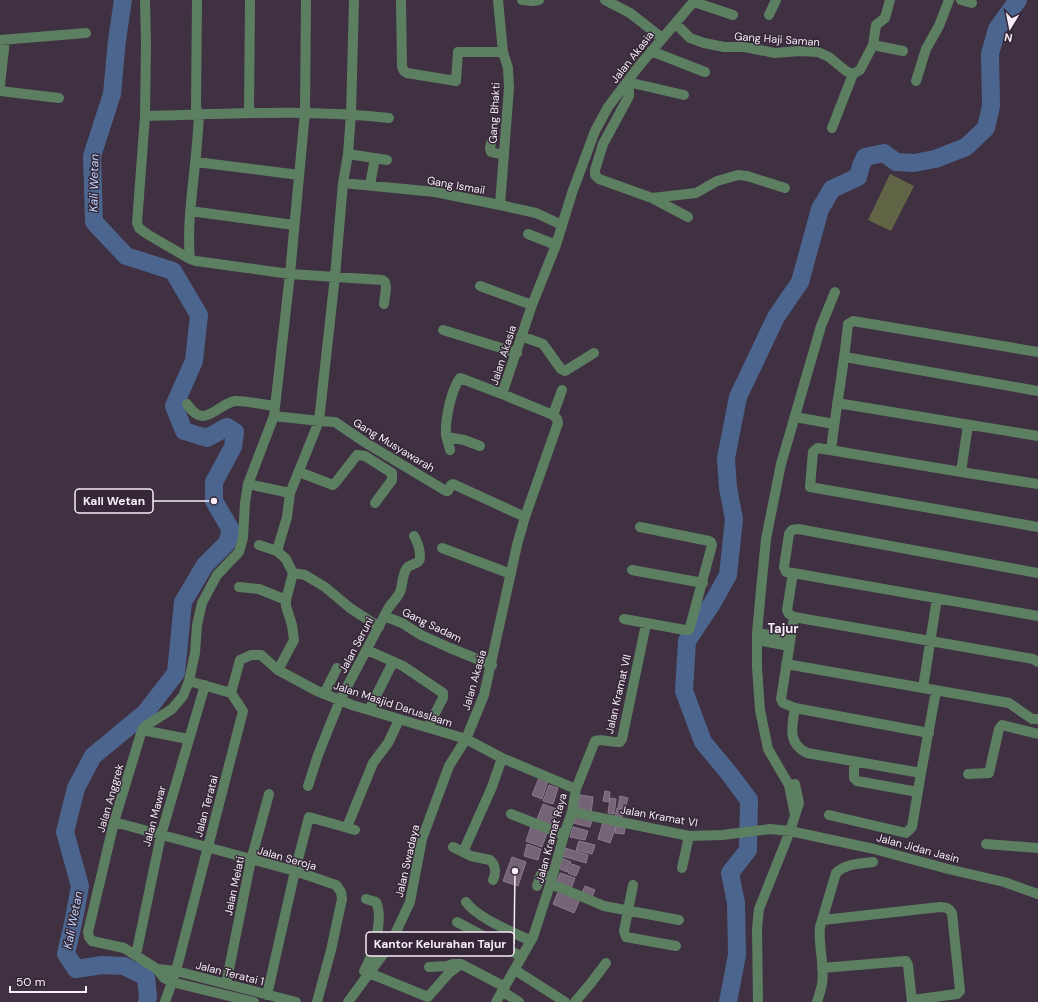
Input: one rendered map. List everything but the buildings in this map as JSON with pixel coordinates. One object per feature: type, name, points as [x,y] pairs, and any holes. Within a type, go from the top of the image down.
[{"type":"street","points":[[145,0],[145,116],[137,214],[139,228],[196,261],[290,274],[382,280],[385,282],[386,288],[384,304]]},
{"type":"street","points":[[190,258],[190,210],[196,162],[199,115],[196,108],[197,0]]},
{"type":"street","points":[[249,113],[250,0]]},
{"type":"street","points":[[142,730],[172,710],[183,696],[189,681],[195,653],[197,625],[202,603],[216,575],[239,552],[243,538],[245,503],[248,484],[274,411],[290,274],[305,112],[306,0]]},
{"type":"street","points":[[278,551],[287,517],[290,493],[319,421],[335,276],[343,183],[348,154],[351,114],[354,0]]},
{"type":"street","points":[[401,0],[402,67],[407,73],[456,82],[458,52],[503,52]]},
{"type":"street","name":"Gang Bhakti","points":[[498,0],[503,52],[508,68],[509,88],[500,205]]},
{"type":"street","points":[[522,0],[539,0]]},
{"type":"street","points":[[605,0],[630,13],[662,38]]},
{"type":"street","points":[[769,15],[776,0]]},
{"type":"street","points":[[832,128],[854,74],[860,70],[873,45],[876,25],[886,18],[890,0]]},
{"type":"street","points":[[916,81],[926,49],[939,26],[949,0]]},
{"type":"street","points":[[961,0],[972,3]]},
{"type":"street","points":[[695,1],[733,15]]},
{"type":"street","name":"Jalan Akasia","points":[[466,739],[484,694],[492,665],[517,545],[525,517],[558,423],[557,419],[553,415],[502,394],[521,336],[556,245],[572,193],[595,131],[608,107],[627,82],[651,51],[695,1]]},
{"type":"street","name":"Gang Haji Saman","points":[[676,24],[690,38],[704,43],[724,47],[744,47],[775,53],[799,51],[818,52],[829,57],[846,71],[854,74]]},
{"type":"street","points":[[0,85],[3,40],[86,33]]},
{"type":"street","points":[[873,45],[903,52]]},
{"type":"street","points":[[651,51],[705,72]]},
{"type":"street","points":[[684,95],[627,82],[629,96],[604,144],[594,170],[595,175],[599,179],[652,198],[688,217]]},
{"type":"street","points":[[0,91],[58,98]]},
{"type":"street","points":[[145,116],[305,112],[351,114],[390,118]]},
{"type":"street","points":[[491,143],[491,152],[504,155]]},
{"type":"street","points":[[348,154],[387,160]]},
{"type":"street","points":[[370,185],[375,158]]},
{"type":"street","points":[[196,162],[299,175]]},
{"type":"street","points":[[652,198],[696,193],[716,181],[738,175],[747,176],[785,188]]},
{"type":"street","name":"Gang Ismail","points":[[343,183],[435,192],[536,213],[562,225]]},
{"type":"street","points":[[190,210],[294,225]]},
{"type":"street","points":[[528,234],[556,245]]},
{"type":"street","points":[[480,286],[532,305]]},
{"type":"street","points":[[758,1002],[757,929],[760,909],[795,815],[789,785],[768,749],[760,710],[757,667],[766,539],[781,464],[821,326],[835,292]]},
{"type":"street","points":[[831,450],[845,357],[848,324],[853,321],[1038,352]]},
{"type":"street","points":[[443,330],[516,353]]},
{"type":"street","points":[[521,336],[543,344],[561,369],[565,371],[594,352]]},
{"type":"street","points":[[845,357],[1038,391]]},
{"type":"street","points":[[450,450],[446,433],[448,413],[454,390],[460,378],[502,394]]},
{"type":"street","points":[[553,415],[562,390]]},
{"type":"street","points":[[186,404],[194,413],[200,415],[213,413],[235,401],[319,421]]},
{"type":"street","points":[[837,403],[1038,436]]},
{"type":"street","points":[[795,417],[834,424]]},
{"type":"street","name":"Gang Musyawarah","points":[[319,421],[335,422],[366,443],[446,491],[448,491],[452,484],[525,517]]},
{"type":"street","points":[[961,472],[968,425]]},
{"type":"street","points":[[447,437],[464,440],[480,446]]},
{"type":"street","points":[[1038,484],[818,448],[813,452],[810,487],[1038,527]]},
{"type":"street","points":[[299,472],[333,485],[356,455],[365,456],[392,473],[393,477],[375,503]]},
{"type":"street","points":[[248,484],[290,493]]},
{"type":"street","points":[[624,619],[646,624],[689,630],[703,583],[711,542],[640,527]]},
{"type":"street","points":[[1038,572],[798,529],[792,530],[790,534],[784,567],[786,572],[1038,616]]},
{"type":"street","name":"Jalan Seruni","points":[[308,786],[318,755],[340,700],[384,616],[400,590],[407,568],[417,563],[419,560],[420,557],[414,536]]},
{"type":"street","points":[[259,546],[278,551],[286,559],[292,573],[286,606],[292,624],[294,640],[278,670]]},
{"type":"street","points":[[442,548],[511,574]]},
{"type":"street","points":[[632,570],[703,583]]},
{"type":"street","points":[[292,573],[305,575],[325,587],[350,608],[379,627]]},
{"type":"street","points":[[793,573],[787,610],[789,614],[794,617],[931,640],[1033,659],[1038,662]]},
{"type":"street","points":[[239,587],[259,589],[286,600]]},
{"type":"street","points":[[923,688],[937,598]]},
{"type":"street","name":"Gang Sadam","points":[[384,616],[402,622],[422,635],[492,665]]},
{"type":"street","points":[[794,617],[781,699],[783,703],[795,708],[929,733]]},
{"type":"street","name":"Jalan Kramat VII","points":[[576,789],[595,741],[620,742],[622,739],[646,624]]},
{"type":"street","points":[[759,635],[790,642]]},
{"type":"street","points":[[367,650],[403,666],[443,693],[443,698],[428,727]]},
{"type":"street","name":"Jalan Masjid Darusslaam","points":[[231,692],[240,660],[251,655],[261,655],[278,670],[324,694],[399,720],[466,739]]},
{"type":"street","points":[[369,710],[393,662]]},
{"type":"street","points":[[786,664],[1009,703],[1032,719],[1038,719]]},
{"type":"street","points":[[324,694],[337,668]]},
{"type":"street","points":[[189,681],[231,692]]},
{"type":"street","name":"Jalan Mawar","points":[[136,955],[161,835],[205,685]]},
{"type":"street","points":[[829,816],[906,832],[912,827],[936,691]]},
{"type":"street","name":"Jalan Teratai","points":[[165,1002],[176,972],[243,712],[231,692]]},
{"type":"street","points":[[795,708],[791,731],[794,740],[801,750],[807,753],[921,773]]},
{"type":"street","points":[[267,995],[295,871],[309,817],[352,826],[373,763],[388,743],[399,720]]},
{"type":"street","points":[[968,774],[990,773],[999,729],[1002,725],[1038,734]]},
{"type":"street","points":[[142,730],[188,739]]},
{"type":"street","name":"Jalan Anggrek","points":[[92,941],[88,932],[114,822],[142,730]]},
{"type":"street","name":"Jalan Kramat Raya","points":[[466,739],[502,758],[576,789],[572,812],[531,941],[496,1002]]},
{"type":"street","name":"Jalan Swadaya","points":[[348,1002],[371,967],[390,945],[410,902],[422,840],[450,766],[466,739]]},
{"type":"street","points":[[464,852],[492,787],[502,758]]},
{"type":"street","points":[[854,762],[854,778],[857,781],[918,792]]},
{"type":"street","name":"Jalan Melati","points":[[226,984],[251,860],[269,794]]},
{"type":"street","name":"Jalan Kramat VI","points":[[572,812],[689,836],[722,835],[770,829],[790,831]]},
{"type":"street","points":[[511,814],[564,835]]},
{"type":"street","name":"Jalan Seroja","points":[[114,822],[295,871],[336,885],[342,899],[331,950],[316,1002]]},
{"type":"street","name":"Jalan Jidan Jasin","points":[[790,831],[874,849],[1004,882],[1038,894]]},
{"type":"street","points":[[682,868],[689,836]]},
{"type":"street","points":[[986,844],[1038,848]]},
{"type":"street","points":[[453,847],[471,856],[490,860],[495,870],[493,880]]},
{"type":"street","points":[[817,1002],[822,984],[819,936],[836,873],[841,868],[849,865],[873,862]]},
{"type":"street","points":[[537,886],[541,874],[559,887],[604,906],[679,920]]},
{"type":"street","points":[[633,885],[624,932],[626,937],[676,946]]},
{"type":"street","points":[[342,1002],[371,967],[379,911],[376,902],[366,899]]},
{"type":"street","points":[[466,902],[470,908],[478,914],[531,941]]},
{"type":"street","points":[[822,968],[906,961],[908,965],[912,1001],[957,994],[960,991],[952,913],[948,908],[940,907],[823,920]]},
{"type":"street","points":[[457,922],[522,957]]},
{"type":"street","name":"Jalan Teratai 1","points":[[92,941],[124,948],[157,969],[164,978],[172,982],[254,1002]]},
{"type":"street","points":[[574,1002],[606,963]]},
{"type":"street","points":[[371,967],[428,997],[449,973],[461,964]]},
{"type":"street","points":[[429,968],[461,964],[503,989],[519,1002]]},
{"type":"street","name":"Jalan Teratai 1","points":[[157,969],[176,972],[296,1002]]},
{"type":"street","points":[[515,970],[565,1002]]},
{"type":"green space","points":[[890,174],[914,186],[891,231],[868,220]]},
{"type":"waterway","name":"Kali Wetan","points":[[123,0],[117,40],[112,94],[92,156],[94,222],[126,256],[173,271],[199,315],[194,361],[174,406],[184,431],[207,438],[227,427],[235,432],[233,447],[214,482],[214,501],[231,530],[227,543],[205,565],[183,602],[176,673],[145,713],[93,756],[76,788],[65,832],[80,886],[66,954],[76,969],[102,965],[124,966],[146,977],[148,996],[147,1002]]},
{"type":"waterway","points":[[728,1002],[737,955],[736,903],[730,873],[748,850],[749,800],[703,742],[684,691],[687,641],[713,602],[728,575],[734,519],[728,488],[726,458],[738,397],[776,317],[800,282],[820,209],[832,189],[858,177],[865,157],[884,153],[896,162],[914,163],[935,159],[966,147],[986,128],[991,106],[990,54],[997,29],[1018,0]]},
{"type":"place","name":"Kali Wetan","points":[[214,501]]},
{"type":"place","name":"Kantor Kelurahan Tajur","points":[[515,871]]},
{"type":"district","name":"Tajur","points":[[783,628]]}]
